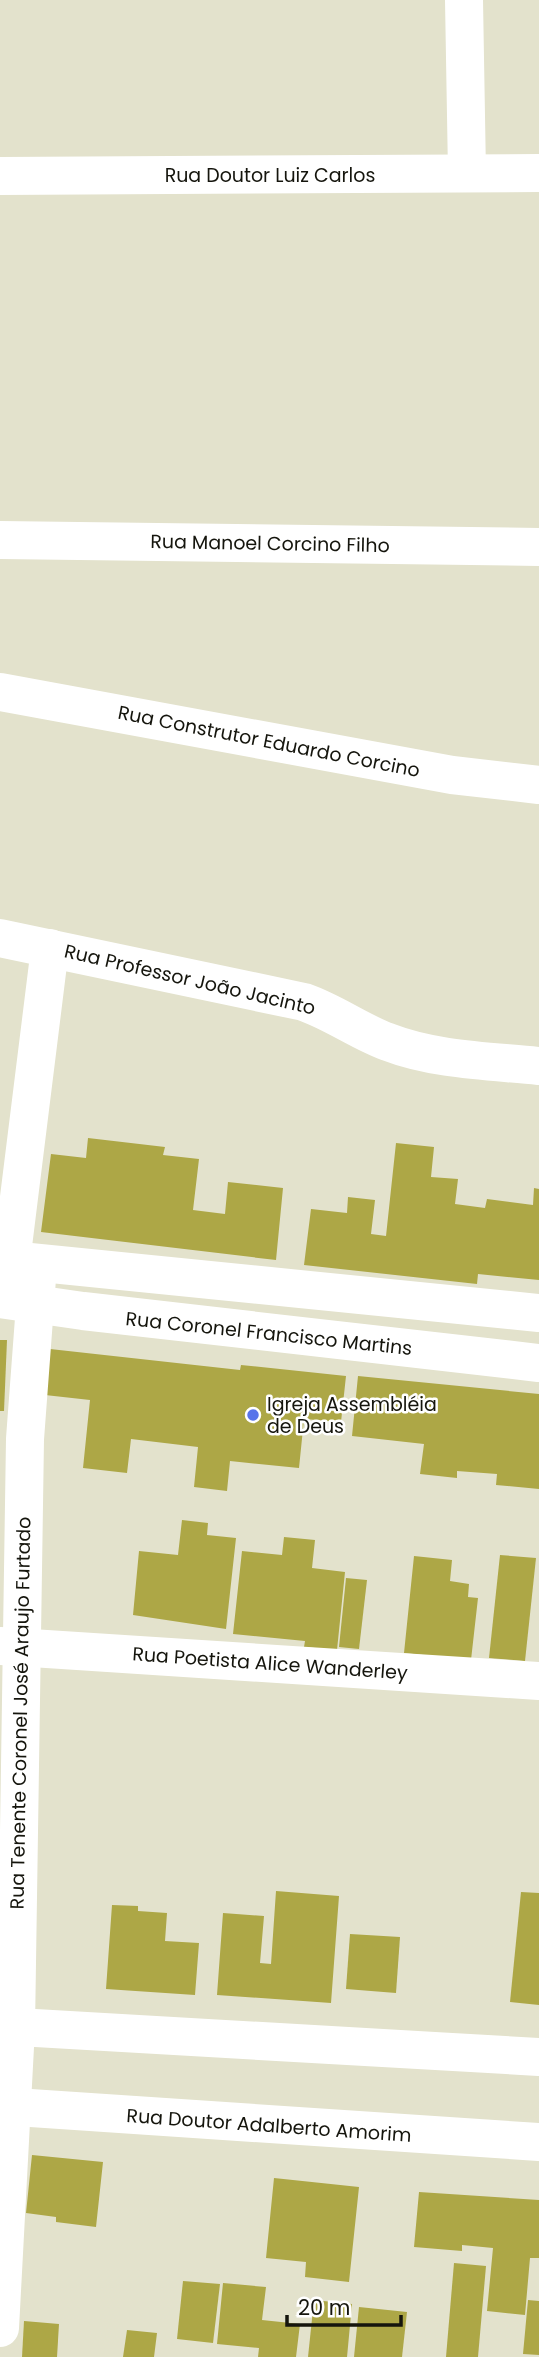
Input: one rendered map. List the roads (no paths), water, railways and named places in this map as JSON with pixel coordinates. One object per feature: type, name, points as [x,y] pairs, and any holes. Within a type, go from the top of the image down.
[{"type":"street","points":[[464,0],[467,173]]},
{"type":"street","name":"Rua Doutor Luiz Carlos","points":[[0,176],[539,173]]},
{"type":"street","name":"Rua Manoel Corcino Filho","points":[[0,540],[539,547]]},
{"type":"street","name":"Rua Construtor Eduardo Corcino","points":[[0,692],[452,775],[539,785]]},
{"type":"street","name":"Rua Professor João Jacinto","points":[[0,938],[304,1002],[336,1014],[388,1042],[457,1057],[539,1066]]},
{"type":"street","name":"Rua Tenente Coronel José Araujo Furtado","points":[[0,2328],[8,2027],[11,1647],[24,1439],[14,1301],[50,948]]},
{"type":"street","points":[[17,1262],[539,1313]]},
{"type":"street","name":"Rua Coronel Francisco Martins","points":[[14,1301],[539,1363]]},
{"type":"street","name":"Rua Poetista Alice Wanderley","points":[[11,1647],[539,1681]]},
{"type":"street","points":[[8,2027],[539,2057]]},
{"type":"street","name":"Rua Doutor Adalberto Amorim","points":[[6,2107],[539,2143]]},
{"type":"place","name":"Igreja Assembléia de Deus","points":[[253,1415]]}]
